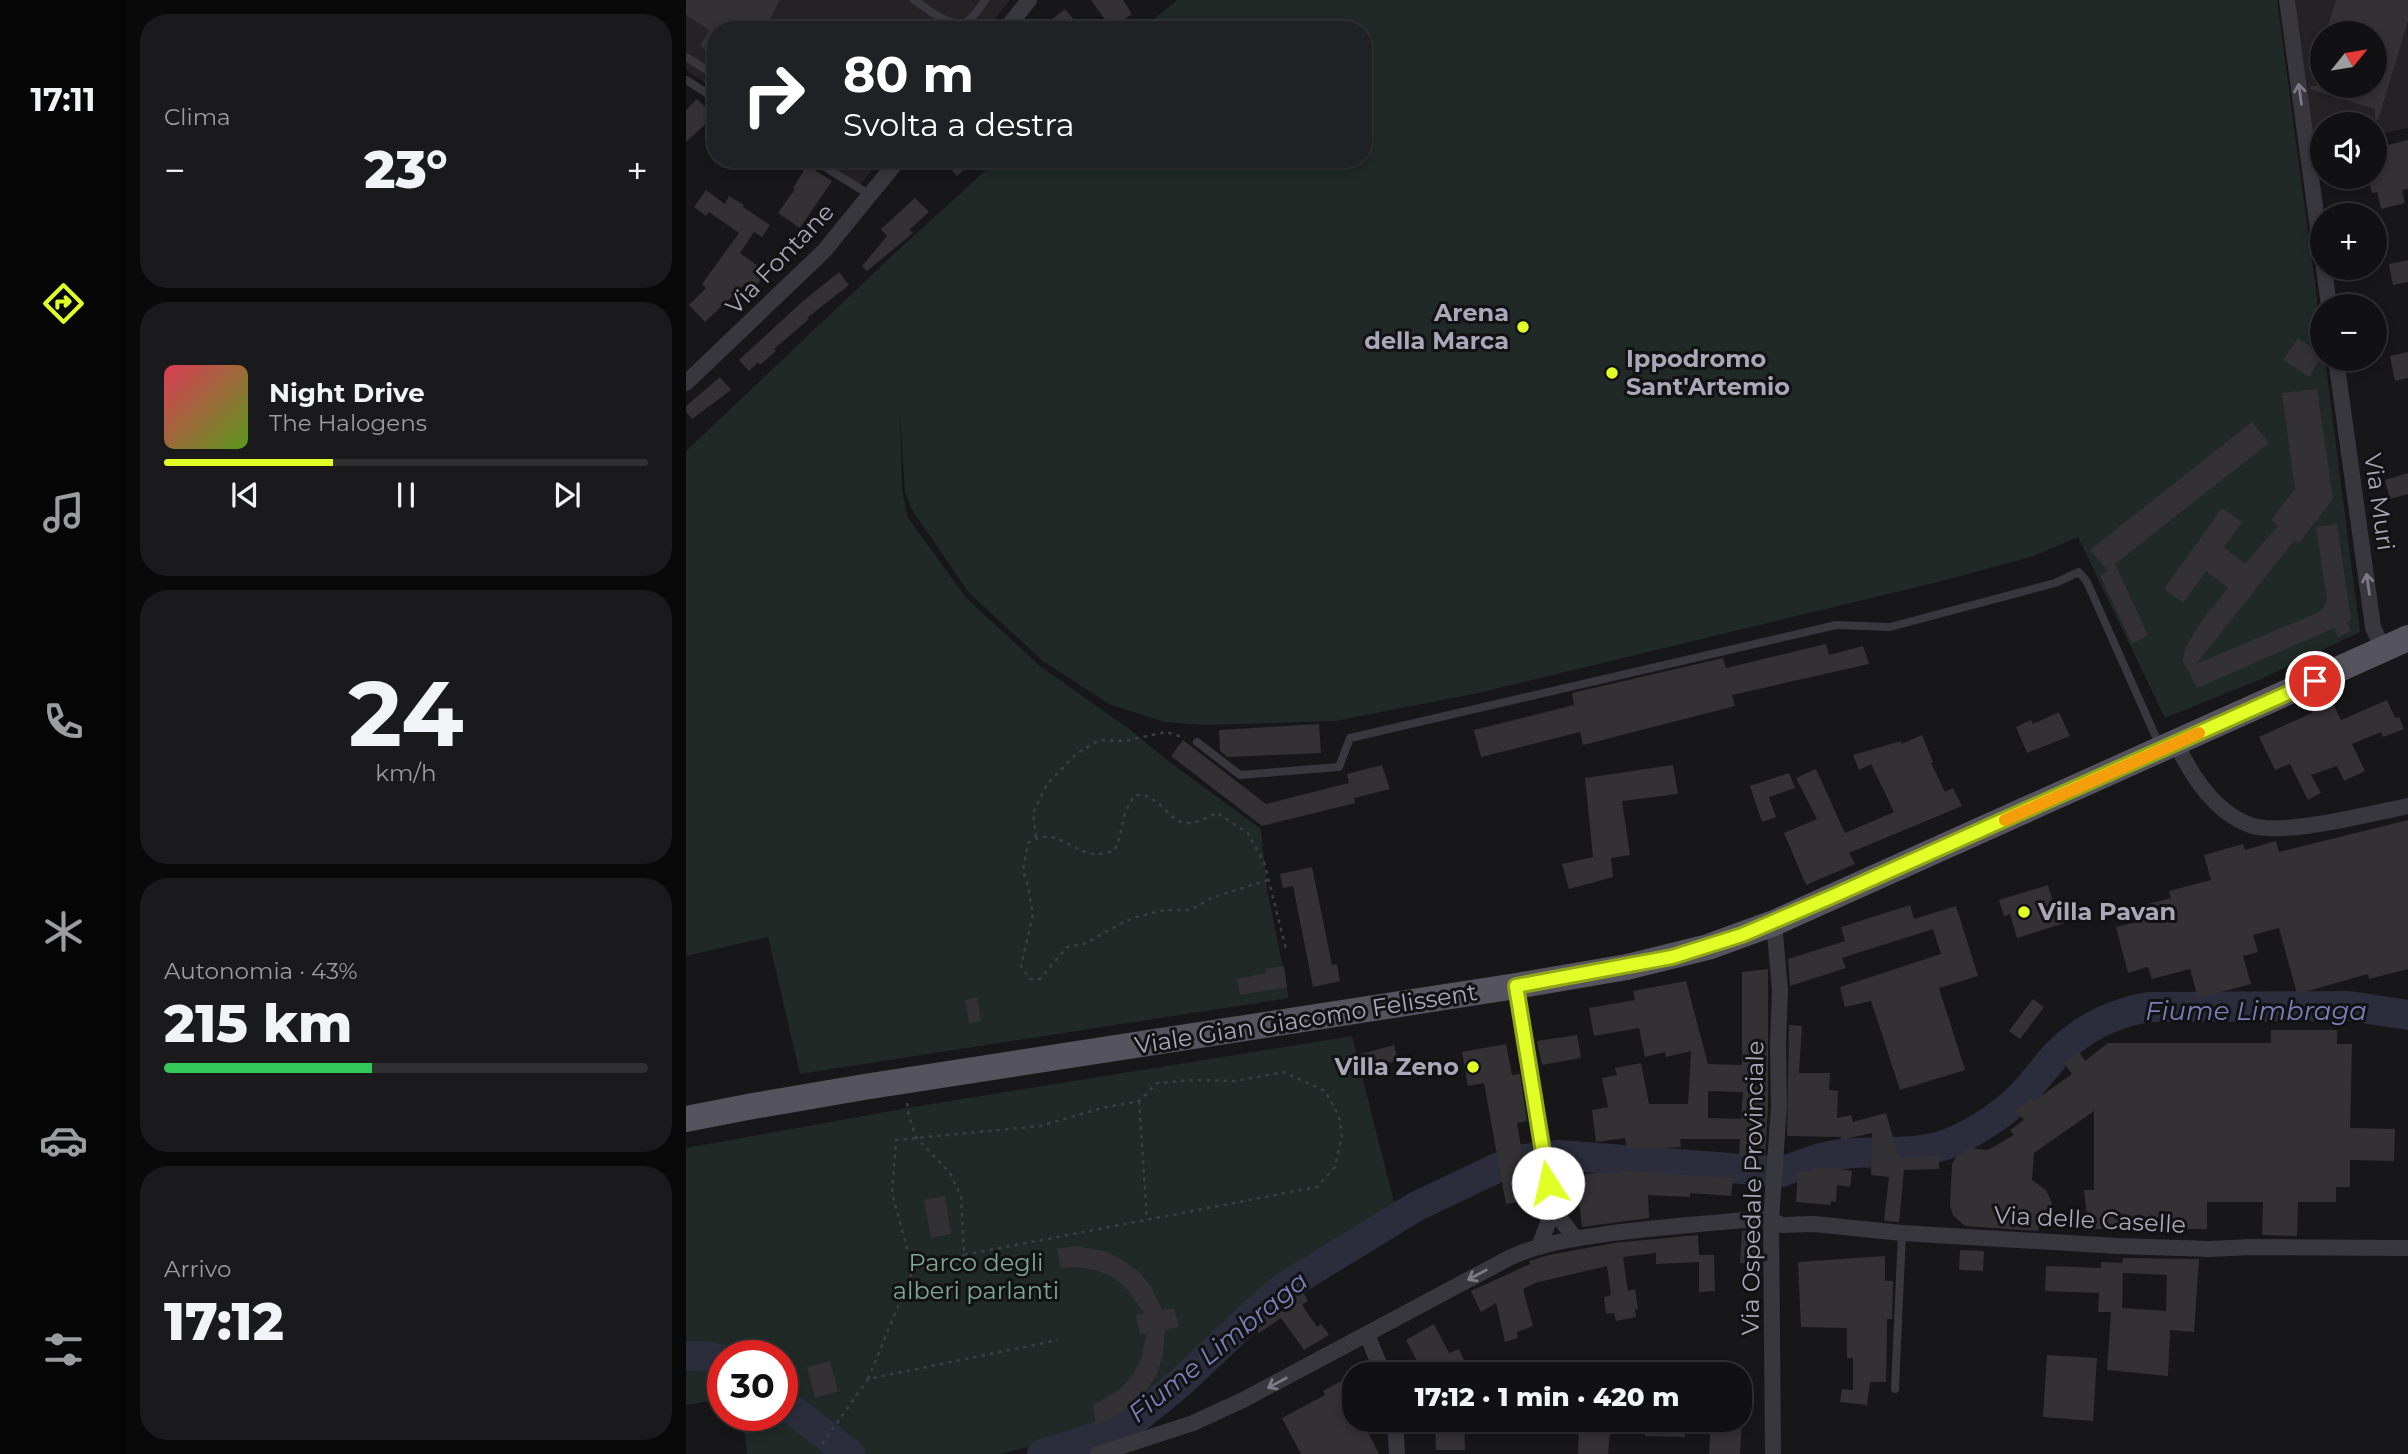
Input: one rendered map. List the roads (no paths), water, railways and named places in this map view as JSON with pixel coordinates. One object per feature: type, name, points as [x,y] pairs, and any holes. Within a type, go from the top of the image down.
[{"type":"main road","name":"Viale Gian Giacomo Felissent","points":[[686,1119],[852,1089],[1516,986],[1672,957],[1708,947],[1774,923],[2408,638]]},
{"type":"street","points":[[1012,21],[1029,0]]},
{"type":"street","points":[[2287,0],[2315,203]]},
{"type":"street","name":"Via Fontane","points":[[686,383],[824,251],[892,168]]},
{"type":"street","name":"Via Muri","points":[[2338,371],[2373,626],[2383,650]]},
{"type":"street","points":[[2169,746],[2201,786],[2228,813],[2249,825],[2273,830],[2408,806]]},
{"type":"street","name":"Via Ospedale Provinciale","points":[[1773,1454],[1771,1220],[1779,1106],[1780,990],[1774,923]]},
{"type":"street","points":[[1516,986],[1551,1202],[1548,1223],[1539,1247]]},
{"type":"street","points":[[1551,1202],[1575,1238]]},
{"type":"street","name":"Via delle Caselle","points":[[1098,1454],[1166,1433],[1214,1414],[1268,1388],[1509,1258],[1575,1238],[1757,1219],[1771,1220],[1783,1225],[1814,1224],[1902,1233],[2171,1248],[2408,1248]]},
{"type":"street","points":[[1367,1334],[1378,1362]]},
{"type":"street","points":[[1395,1432],[1396,1454]]},
{"type":"lane","points":[[914,0],[948,21]]},
{"type":"lane","points":[[968,21],[985,0]]},
{"type":"lane","points":[[686,57],[707,70]]},
{"type":"lane","points":[[686,79],[707,93]]},
{"type":"lane","points":[[826,168],[870,195]]},
{"type":"lane","points":[[1197,741],[1240,775],[1339,767],[1350,738],[1836,625],[1890,627],[2055,583],[2079,572],[2087,582],[2169,746]]},
{"type":"lane","points":[[1895,1390],[1902,1233]]},
{"type":"waterway","name":"Fiume Limbraga","points":[[1524,1159],[1559,1155],[1782,1172],[1835,1155],[1925,1150],[1950,1143],[1997,1116],[2021,1096],[2066,1045],[2099,1023],[2123,1013],[2149,1007],[2349,1006],[2408,1015]]},
{"type":"waterway","name":"Fiume Limbraga","points":[[1042,1454],[1109,1433],[1132,1422],[1180,1383],[1283,1288],[1415,1207],[1499,1167]]},
{"type":"waterway","name":"Fiume Limbraga","points":[[686,1356],[707,1356]]},
{"type":"waterway","name":"Fiume Limbraga","points":[[798,1414],[850,1454]]},
{"type":"place","name":"Arena della Marca","points":[[1523,327]]},
{"type":"place","name":"Ippodromo Sant'Artemio","points":[[1612,373]]},
{"type":"place","name":"Villa Pavan","points":[[2024,912]]},
{"type":"place","name":"Villa Zeno","points":[[1473,1067]]},
{"type":"park label","name":"Parco degli alberi parlanti","points":[[976,1277]]}]
